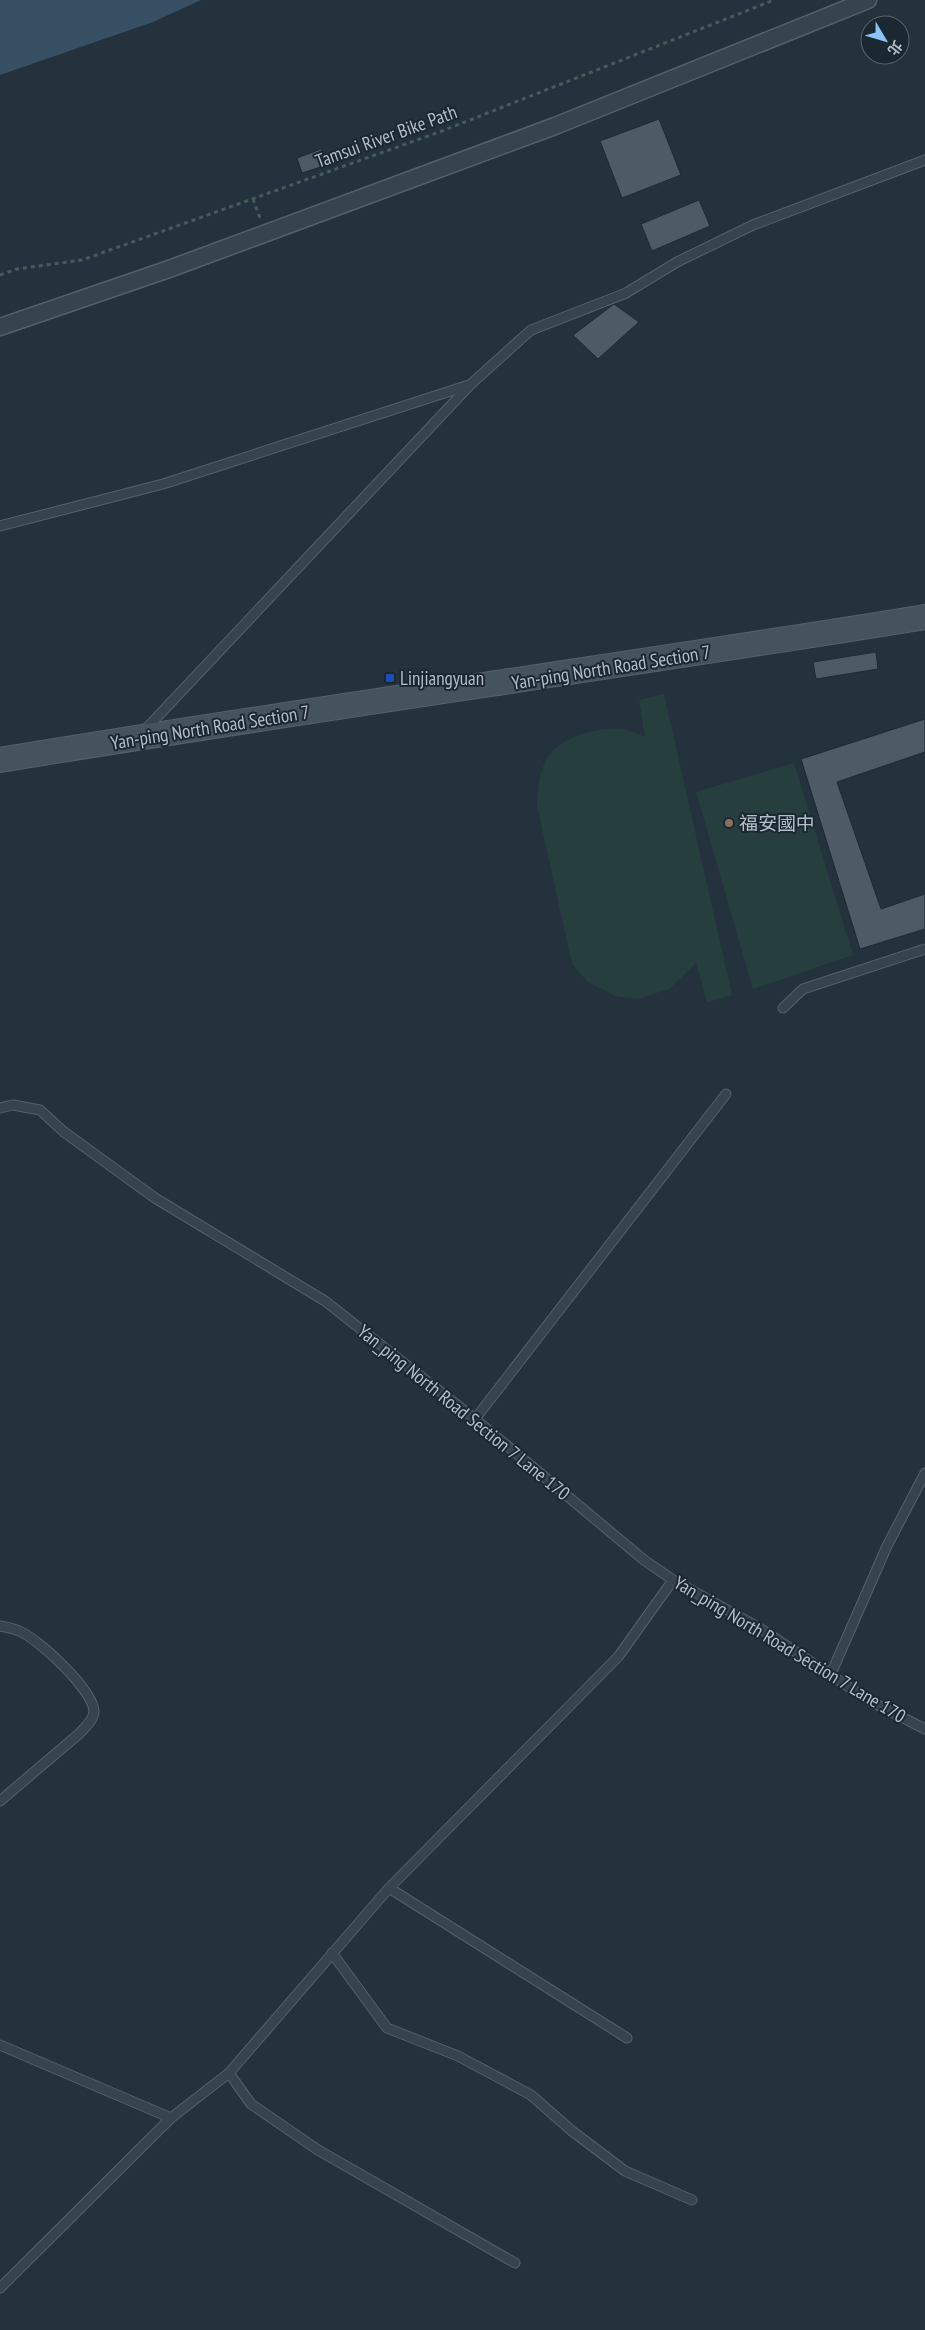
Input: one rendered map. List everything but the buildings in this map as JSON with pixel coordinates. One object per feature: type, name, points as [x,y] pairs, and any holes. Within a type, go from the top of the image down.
[{"type":"street","points":[[0,328],[169,269],[555,126],[868,0]]},
{"type":"street","name":"Yan-ping North Road Section 7","points":[[0,760],[138,737],[652,661],[925,617]]},
{"type":"lane","points":[[138,737],[472,384],[531,330],[626,293],[677,262],[753,225],[925,160]]},
{"type":"lane","points":[[0,526],[163,484],[472,384]]},
{"type":"lane","points":[[784,1008],[803,989],[925,949]]},
{"type":"lane","points":[[475,1418],[726,1094]]},
{"type":"lane","name":"Yan_ping North Road Section 7 Lane 170","points":[[0,1108],[13,1105],[40,1110],[64,1132],[155,1198],[325,1300],[475,1418],[644,1560],[673,1580],[758,1627],[870,1701],[925,1729]]},
{"type":"lane","points":[[830,1676],[887,1546],[925,1474]]},
{"type":"lane","points":[[0,2288],[171,2118],[229,2073],[388,1888],[618,1657],[673,1580]]},
{"type":"lane","points":[[0,1626],[19,1631],[52,1656],[92,1700],[94,1713],[89,1724],[80,1733],[0,1801]]},
{"type":"lane","points":[[388,1888],[627,2038]]},
{"type":"lane","points":[[332,1953],[387,2028],[458,2056],[531,2095],[572,2131],[625,2171],[692,2200]]},
{"type":"lane","points":[[0,2045],[171,2118]]},
{"type":"lane","points":[[229,2073],[251,2104],[318,2150],[515,2263]]},
{"type":"path","name":"Tamsui River Bike Path","points":[[0,275],[17,269],[82,260],[442,131],[774,0]]},
{"type":"green space","points":[[664,694],[732,995],[707,1002],[696,963],[669,989],[638,999],[615,996],[588,982],[572,964],[537,806],[542,770],[547,758],[553,751],[561,744],[581,734],[604,729],[623,729],[645,737],[639,700]]},
{"type":"green space","points":[[794,763],[853,955],[753,989],[696,792]]},
{"type":"water","points":[[0,0],[201,0],[153,22],[0,75]]},
{"type":"place","name":"Linjiangyuan","points":[[390,678]]},
{"type":"place","name":"福安國中","points":[[729,823]]}]
